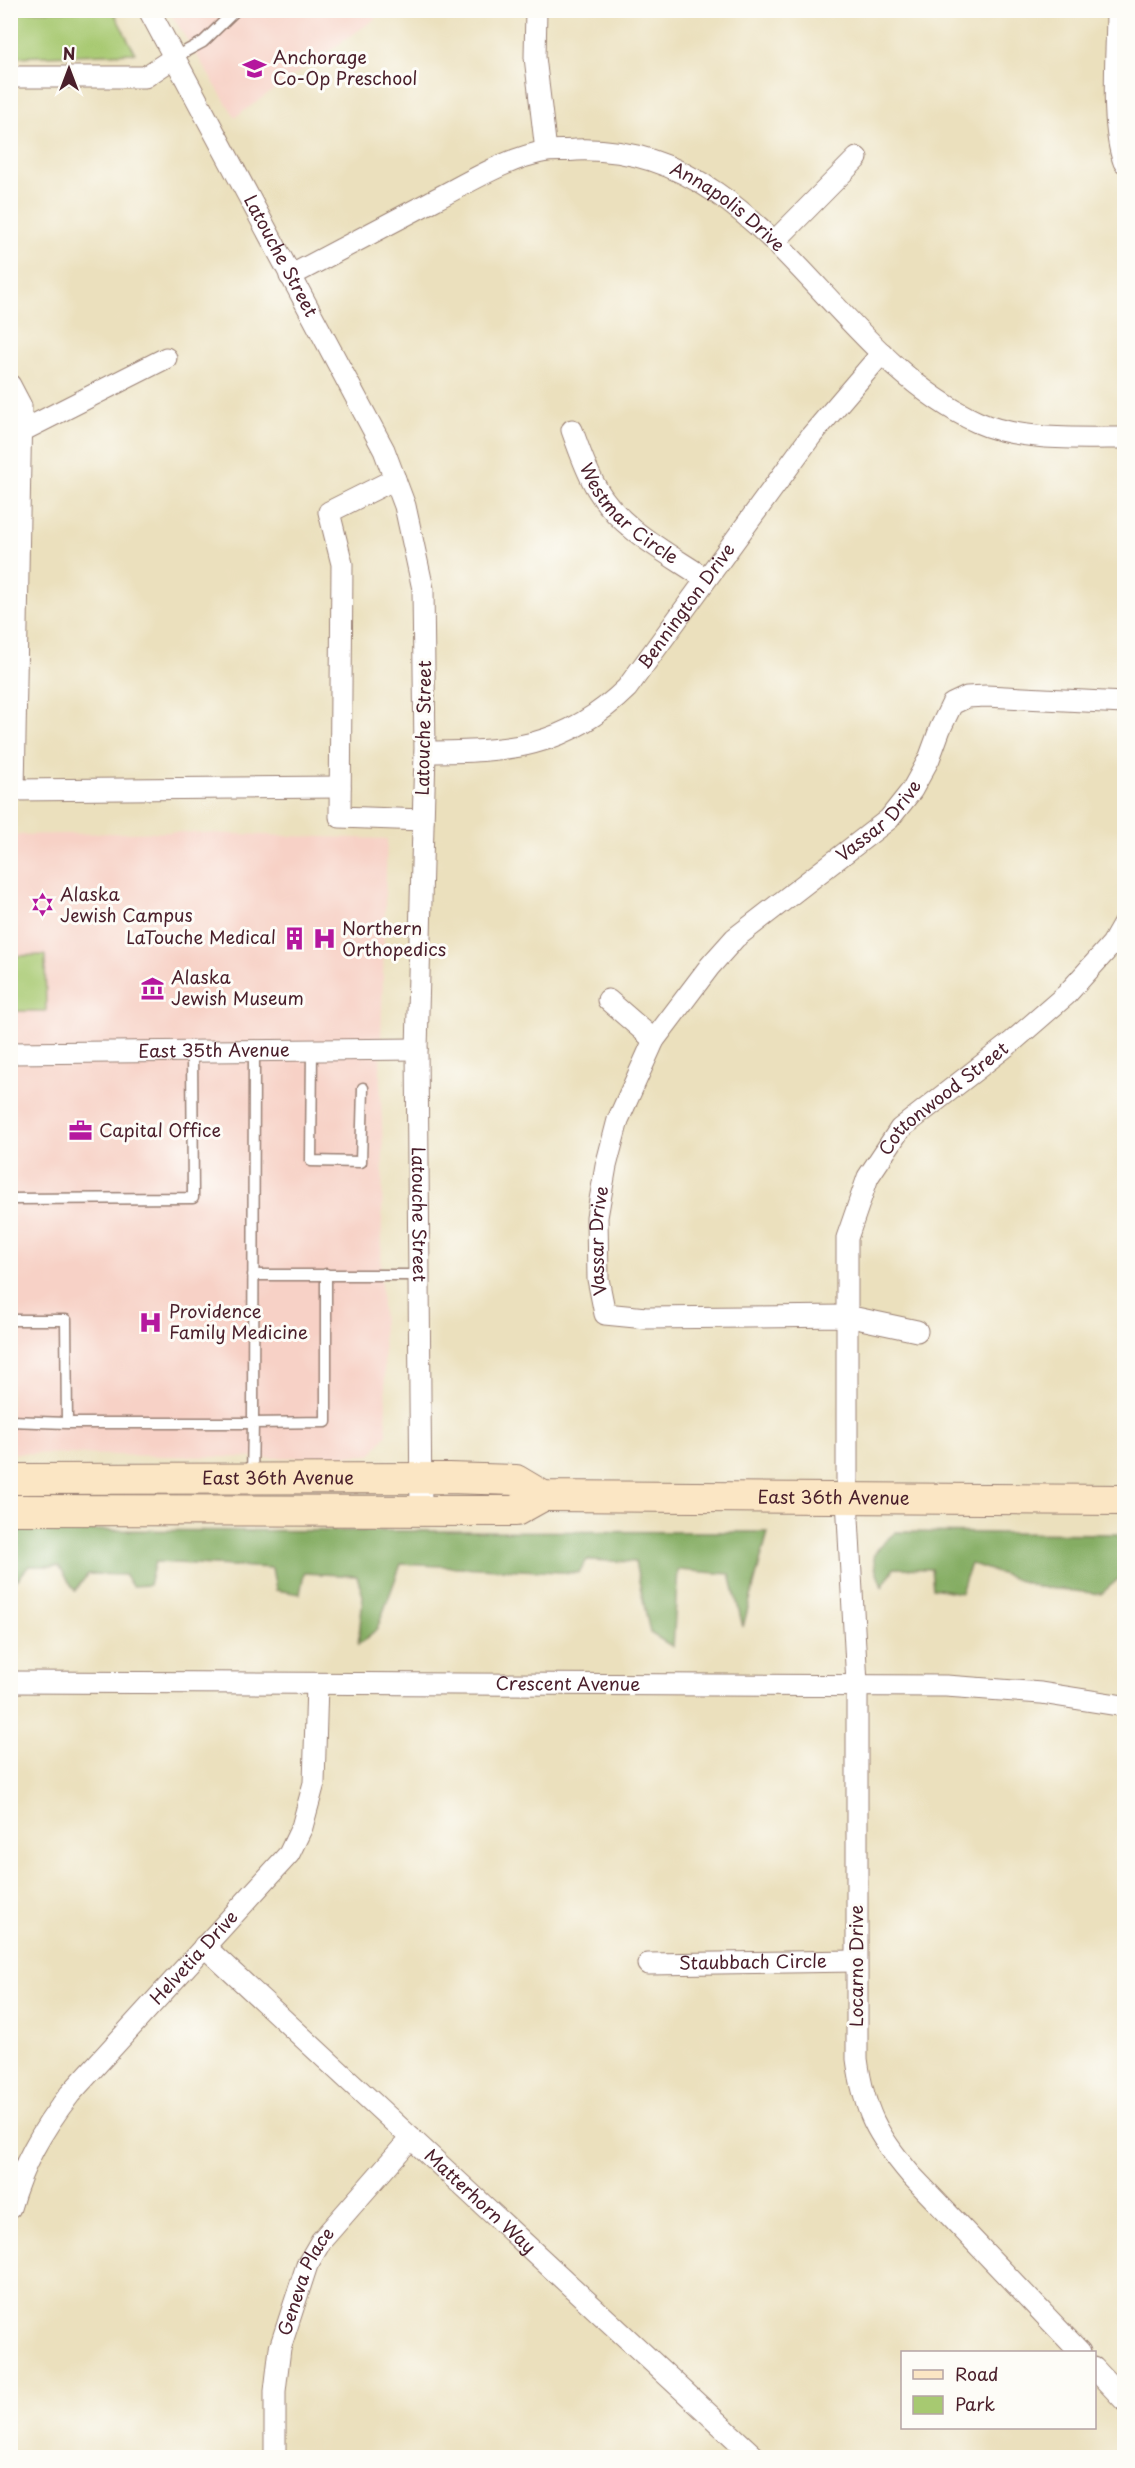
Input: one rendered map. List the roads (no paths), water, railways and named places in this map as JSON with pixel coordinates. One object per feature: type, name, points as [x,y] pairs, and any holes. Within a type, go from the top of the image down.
[{"type":"main road","name":"East 36th Avenue","points":[[10,1479],[252,1477],[516,1480],[543,1496]]},
{"type":"main road","name":"East 36th Avenue","points":[[10,1510],[516,1511],[543,1496],[1125,1500]]},
{"type":"street","name":"Latouche Street","points":[[149,10],[384,450],[408,516],[423,589],[425,752],[417,1049],[421,1511]]},
{"type":"street","points":[[536,10],[535,57],[546,151]]},
{"type":"street","points":[[1117,10],[1117,128],[1119,148],[1125,162]]},
{"type":"street","points":[[10,77],[145,77],[176,57]]},
{"type":"street","name":"Annapolis Drive","points":[[290,276],[497,167],[546,151],[600,149],[667,165],[702,183],[735,206],[775,241],[882,354],[924,388],[978,423],[1053,438],[1125,438]]},
{"type":"street","points":[[775,241],[857,158]]},
{"type":"street","name":"Bennington Drive","points":[[425,752],[516,748],[579,726],[606,709],[627,688],[811,436],[882,354]]},
{"type":"street","points":[[20,432],[166,358]]},
{"type":"street","points":[[10,385],[21,406],[14,790],[340,788]]},
{"type":"street","name":"Westmar Circle","points":[[572,430],[597,489],[610,508],[629,527],[706,579]]},
{"type":"street","points":[[395,479],[329,512],[342,564],[340,817],[423,820]]},
{"type":"street","name":"Vassar Drive","points":[[847,1316],[646,1318],[605,1314],[598,1279],[597,1217],[606,1166],[618,1120],[654,1040],[704,974],[735,938],[889,819],[912,790],[929,759],[952,704],[967,697],[986,696],[1125,703]]},
{"type":"street","name":"Cottonwood Street","points":[[847,1498],[846,1238],[868,1177],[900,1129],[1013,1041],[1118,949],[1125,923]]},
{"type":"street","points":[[608,1000],[654,1040]]},
{"type":"street","name":"East 35th Avenue","points":[[10,1053],[417,1049]]},
{"type":"street","points":[[847,1316],[918,1332]]},
{"type":"street","name":"Locarno Drive","points":[[847,1498],[857,1684],[856,1961],[857,2060],[861,2090],[886,2145],[911,2175],[1079,2351]]},
{"type":"street","name":"Crescent Avenue","points":[[10,1682],[958,1686],[1041,1693],[1125,1706]]},
{"type":"street","name":"Helvetia Drive","points":[[10,2208],[30,2153],[49,2121],[70,2094],[289,1854],[302,1827],[314,1783],[317,1684]]},
{"type":"street","name":"Matterhorn Way","points":[[204,1946],[756,2457]]},
{"type":"street","name":"Staubbach Circle","points":[[648,1964],[856,1961]]},
{"type":"street","name":"Geneva Place","points":[[275,2457],[274,2391],[280,2348],[307,2265],[321,2241],[411,2138]]},
{"type":"street","points":[[1096,2369],[1124,2399]]},
{"type":"lane","points":[[176,57],[203,42],[236,10]]},
{"type":"lane","points":[[252,1477],[254,1050]]},
{"type":"lane","points":[[312,1050],[311,1161],[361,1162],[363,1088]]},
{"type":"lane","points":[[10,1199],[193,1198],[192,1051]]},
{"type":"lane","points":[[10,1421],[67,1423],[326,1422],[326,1274]]},
{"type":"lane","points":[[253,1275],[419,1275]]},
{"type":"lane","points":[[10,1320],[66,1320],[67,1423]]},
{"type":"place","name":"Anchorage Co-Op Preschool","points":[[255,68]]},
{"type":"place","name":"Alaska Jewish Campus","points":[[42,905]]},
{"type":"place","name":"LaTouche Medical","points":[[294,938]]},
{"type":"place","name":"Northern Orthopedics","points":[[324,939]]},
{"type":"place","name":"Alaska Jewish Museum","points":[[153,988]]},
{"type":"place","name":"Capital Office","points":[[81,1131]]},
{"type":"place","name":"Providence Family Medicine","points":[[151,1322]]}]
